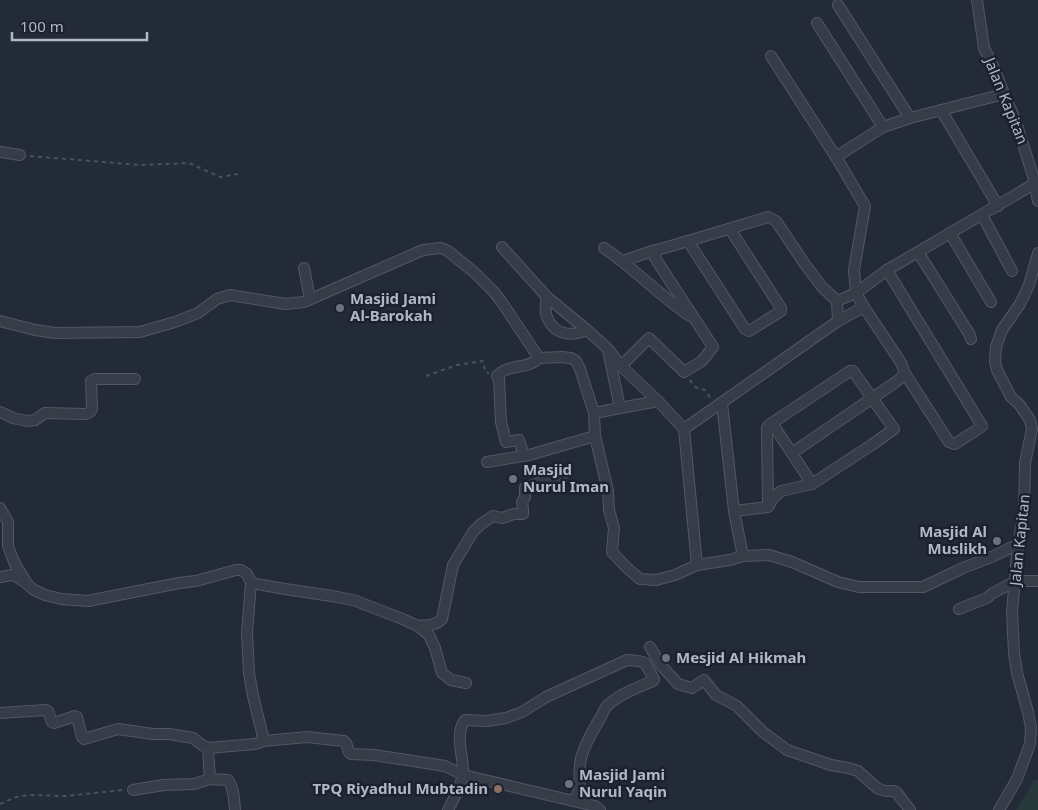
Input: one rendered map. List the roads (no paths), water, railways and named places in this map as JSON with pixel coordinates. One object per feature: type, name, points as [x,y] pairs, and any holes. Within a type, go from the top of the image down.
[{"type":"street","name":"Jalan Kapitan","points":[[977,0],[984,48],[1015,118],[1033,176],[1038,202]]},
{"type":"street","points":[[838,5],[910,118]]},
{"type":"street","points":[[817,22],[883,127]]},
{"type":"street","points":[[771,56],[865,206],[854,270],[856,293],[949,442],[955,444],[982,426],[887,270]]},
{"type":"street","points":[[836,157],[883,127],[910,118],[1004,94]]},
{"type":"street","points":[[941,110],[998,206]]},
{"type":"street","points":[[0,152],[20,155]]},
{"type":"street","points":[[837,301],[856,293],[887,270],[1034,184]]},
{"type":"street","points":[[982,215],[1012,271]]},
{"type":"street","points":[[623,261],[768,217],[776,221],[822,287],[837,301],[838,321]]},
{"type":"street","points":[[688,241],[745,329],[749,331],[778,313],[781,308],[730,229]]},
{"type":"street","points":[[950,233],[991,302]]},
{"type":"street","points":[[502,247],[547,297],[608,349],[622,366],[684,429],[697,565]]},
{"type":"street","points":[[0,321],[34,330],[55,333],[140,332],[198,313],[217,299],[230,295],[286,304],[310,299],[423,250],[441,248],[457,257],[502,301],[539,358]]},
{"type":"street","points":[[604,248],[623,261],[695,320]]},
{"type":"street","points":[[622,366],[649,338],[684,372],[702,360],[713,347],[655,258],[657,250]]},
{"type":"street","points":[[918,252],[970,335],[970,340]]},
{"type":"street","name":"Jalan Kapitan","points":[[999,810],[1017,779],[1030,744],[1031,728],[1014,653],[1012,612],[1018,544],[1024,514],[1025,463],[1032,429],[1030,420],[1019,404],[1011,397],[997,370],[996,347],[1002,330],[1020,304],[1029,285],[1038,253]]},
{"type":"street","points":[[304,268],[310,299]]},
{"type":"street","points":[[547,297],[546,314],[558,332],[570,335],[587,330]]},
{"type":"street","points":[[684,429],[838,321],[864,307]]},
{"type":"street","points":[[608,349],[620,408]]},
{"type":"street","points":[[524,456],[519,440],[506,442],[501,422],[499,379],[496,376],[505,369],[535,363],[539,358],[571,358],[576,361],[580,369],[594,413],[595,436],[608,491],[609,510],[614,528],[612,552],[640,579],[656,580],[675,575],[697,565],[730,560],[742,556],[769,555],[792,562],[838,582],[859,587],[923,586],[1018,544]]},
{"type":"street","points":[[850,370],[853,371],[894,429],[812,484],[781,491],[774,497],[768,508],[767,428],[850,370]]},
{"type":"street","points":[[792,453],[901,378],[904,372]]},
{"type":"street","points":[[0,412],[12,418],[27,421],[35,420],[45,413],[86,414],[92,409],[91,381],[95,379],[135,379]]},
{"type":"street","points":[[594,413],[658,401]]},
{"type":"street","points":[[722,403],[734,510],[742,556]]},
{"type":"street","points":[[772,423],[812,484]]},
{"type":"street","points":[[487,462],[524,456],[595,436]]},
{"type":"street","points":[[418,626],[437,624],[442,619],[453,565],[466,542],[481,524],[493,516],[502,518],[514,514],[523,514],[522,502],[525,496],[525,488],[563,474]]},
{"type":"street","points":[[0,508],[8,522],[8,546],[15,564],[26,583]]},
{"type":"street","points":[[734,510],[768,508]]},
{"type":"street","points":[[0,577],[12,575],[45,595],[61,599],[88,601],[196,581],[241,570],[247,574],[251,583],[247,633],[249,666],[253,696],[264,740]]},
{"type":"street","points":[[959,608],[987,598],[993,592],[1016,581],[1038,581]]},
{"type":"street","points":[[251,583],[356,601],[418,626],[429,635],[442,672],[451,680],[466,683]]},
{"type":"street","points":[[650,647],[660,664],[678,684],[692,688],[704,680],[716,696],[737,706],[763,732],[786,750],[831,765],[858,771],[877,788],[897,793],[910,810]]},
{"type":"street","points":[[448,810],[455,798],[463,774],[460,742],[462,724],[465,720],[487,721],[506,718],[522,712],[546,697],[626,660],[645,663],[654,679],[609,704],[595,725],[582,756],[579,793],[574,801]]},
{"type":"street","points":[[0,713],[47,710],[53,723],[75,716],[84,739],[118,729],[193,738],[208,748],[256,744],[264,740],[307,737],[344,741],[347,744],[348,752],[351,754],[374,755],[445,766],[463,774],[595,806],[600,810]]},
{"type":"street","points":[[208,748],[210,779]]},
{"type":"street","points":[[133,790],[164,785],[194,784],[210,779],[228,780],[232,786],[235,810]]},
{"type":"place","name":"Masjid Jami Al-Barokah","points":[[340,308]]},
{"type":"place","name":"Masjid Nurul Iman","points":[[513,479]]},
{"type":"place","name":"Masjid Al Muslikh","points":[[997,541]]},
{"type":"place","name":"Mesjid Al Hikmah","points":[[666,658]]},
{"type":"place","name":"Masjid Jami Nurul Yaqin","points":[[569,784]]},
{"type":"place","name":"TPQ Riyadhul Mubtadin","points":[[498,789]]}]
